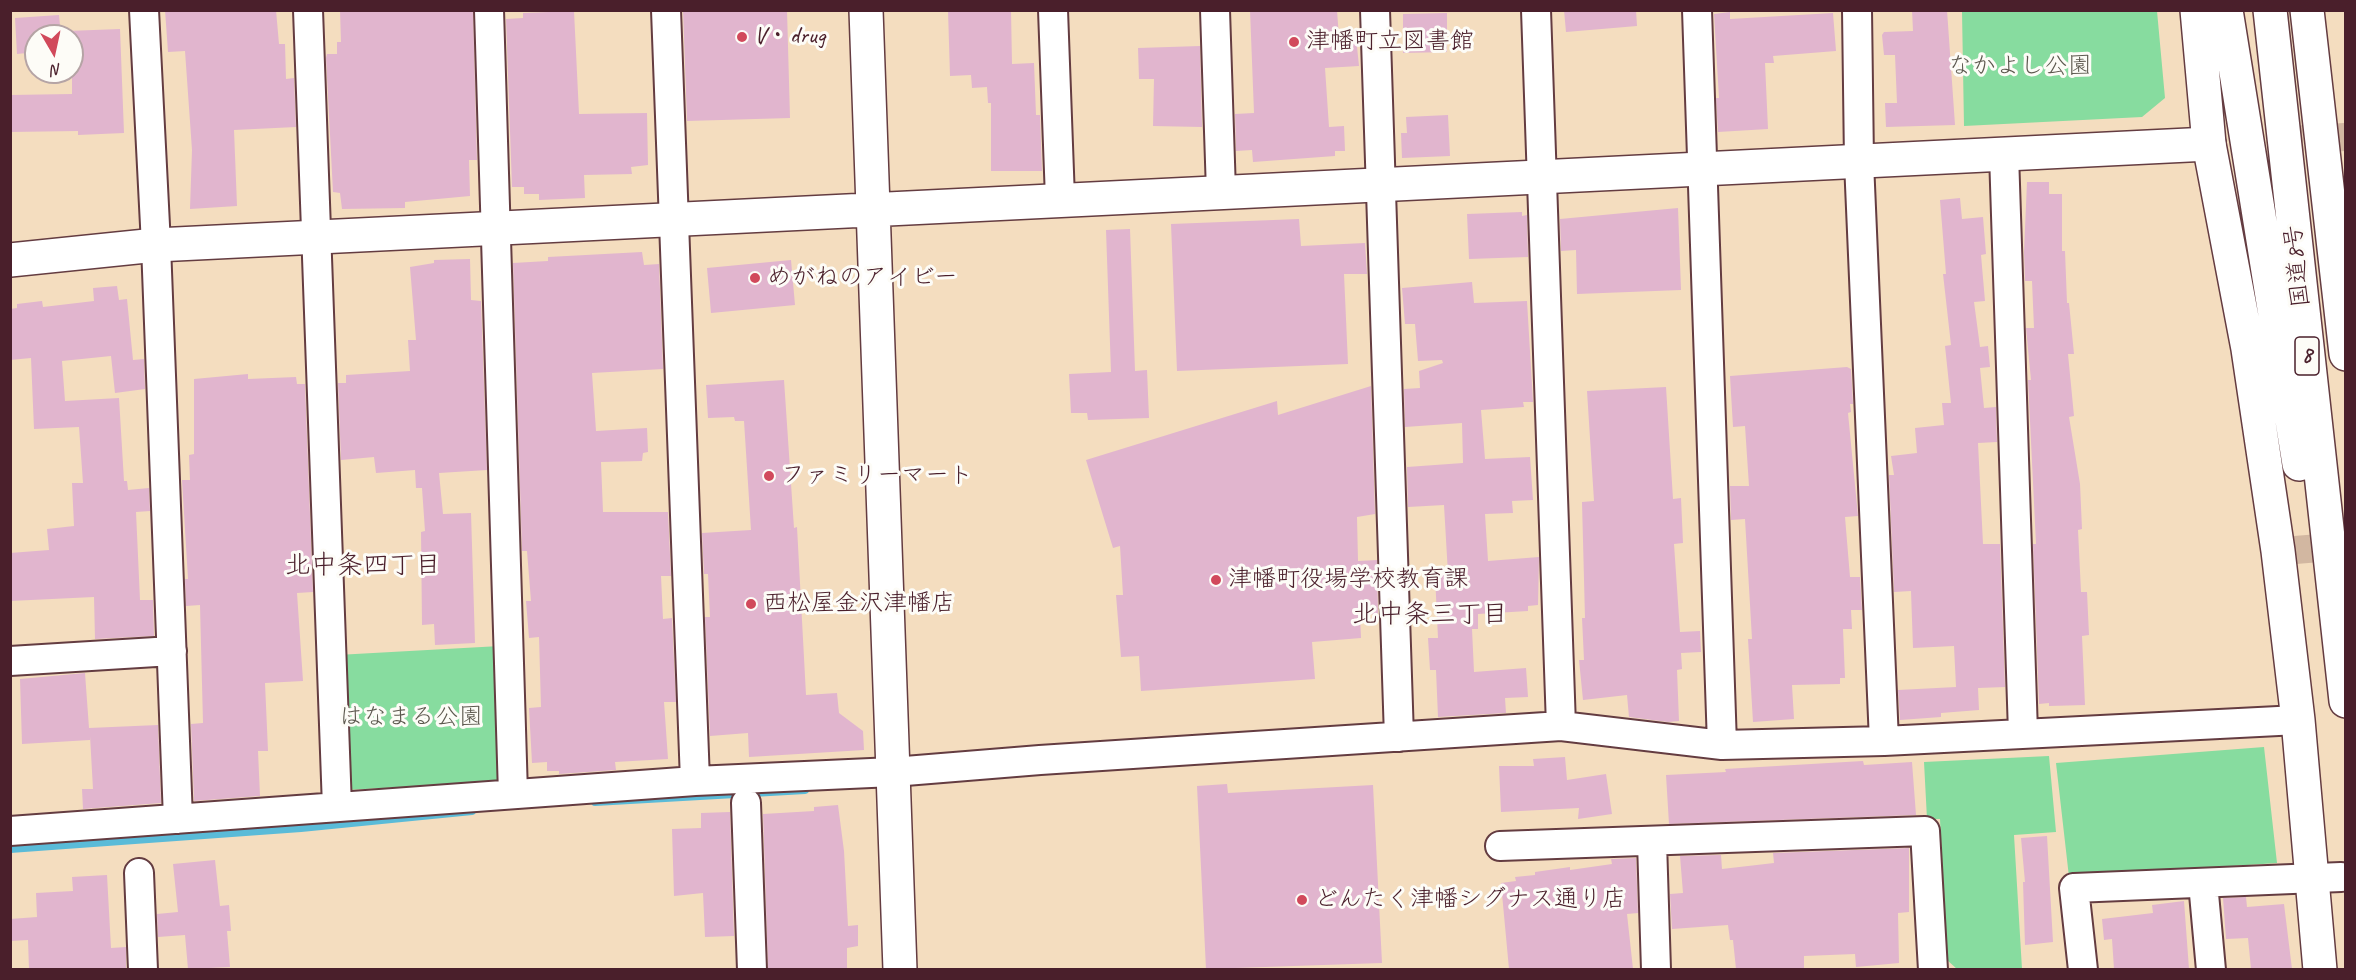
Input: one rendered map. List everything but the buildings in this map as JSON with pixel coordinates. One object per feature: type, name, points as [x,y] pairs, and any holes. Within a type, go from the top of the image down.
[{"type":"main road","points":[[866,10],[900,969]]},
{"type":"main road","points":[[2197,10],[2221,143],[2248,349],[2287,550],[2298,720],[2326,877],[2320,969]]},
{"type":"main road","name":"8","points":[[2226,10],[2299,464],[2331,575]]},
{"type":"main road","name":"国道8号","points":[[2270,10],[2346,701]]},
{"type":"main road","name":"国道8号","points":[[2307,10],[2346,354]]},
{"type":"main road","points":[[10,260],[156,245],[2221,143]]},
{"type":"street","points":[[144,10],[156,245],[178,819]]},
{"type":"street","points":[[308,10],[337,807]]},
{"type":"street","points":[[489,10],[513,794]]},
{"type":"street","points":[[666,10],[695,781]]},
{"type":"street","points":[[1053,10],[1060,199]]},
{"type":"street","points":[[1215,10],[1221,192]]},
{"type":"street","points":[[1375,10],[1399,737]]},
{"type":"street","points":[[1536,10],[1561,726]]},
{"type":"street","points":[[1697,10],[1722,745]]},
{"type":"street","points":[[1857,10],[1859,162],[1884,741]]},
{"type":"street","points":[[2004,154],[2023,733]]},
{"type":"street","points":[[10,661],[172,651]]},
{"type":"street","points":[[10,831],[695,781],[893,772],[1561,726],[1722,745],[1884,741],[2298,720]]},
{"type":"street","points":[[746,803],[752,969]]},
{"type":"street","points":[[1500,846],[1925,831],[1932,969]]},
{"type":"street","points":[[1652,842],[1656,969]]},
{"type":"street","points":[[139,873],[143,969]]},
{"type":"street","points":[[2083,969],[2074,888],[2326,877]]},
{"type":"street","points":[[2204,883],[2211,969]]},
{"type":"green space","name":"なかよし公園","points":[[1962,11],[2157,11],[2165,98],[2142,117],[1964,126]]},
{"type":"green space","name":"はなまる公園","points":[[500,646],[502,775],[496,782],[346,790],[337,655]]},
{"type":"green space","points":[[2264,747],[2277,863],[2069,877],[2056,763]]},
{"type":"green space","points":[[2049,756],[2056,832],[2014,835],[2022,969],[1957,969],[1947,960],[1940,819],[1927,819],[1924,762]]},
{"type":"waterway","points":[[595,802],[805,790]]},
{"type":"waterway","points":[[10,849],[301,828],[472,811]]},
{"type":"tunnel","points":[[2233,143],[2346,137]]},
{"type":"tunnel","points":[[2295,550],[2346,546]]},
{"type":"place","name":"V・drug","points":[[742,37]]},
{"type":"place","name":"津幡町立図書館","points":[[1294,42]]},
{"type":"place","name":"めがねのアイビー","points":[[755,278]]},
{"type":"place","name":"ファミリーマート","points":[[769,476]]},
{"type":"place","name":"津幡町役場学校教育課","points":[[1216,580]]},
{"type":"place","name":"西松屋金沢津幡店","points":[[751,604]]},
{"type":"place","name":"どんたく津幡シグナス通り店","points":[[1302,900]]},
{"type":"district","name":"北中条四丁目","points":[[363,566]]},
{"type":"district","name":"北中条三丁目","points":[[1430,615]]}]
